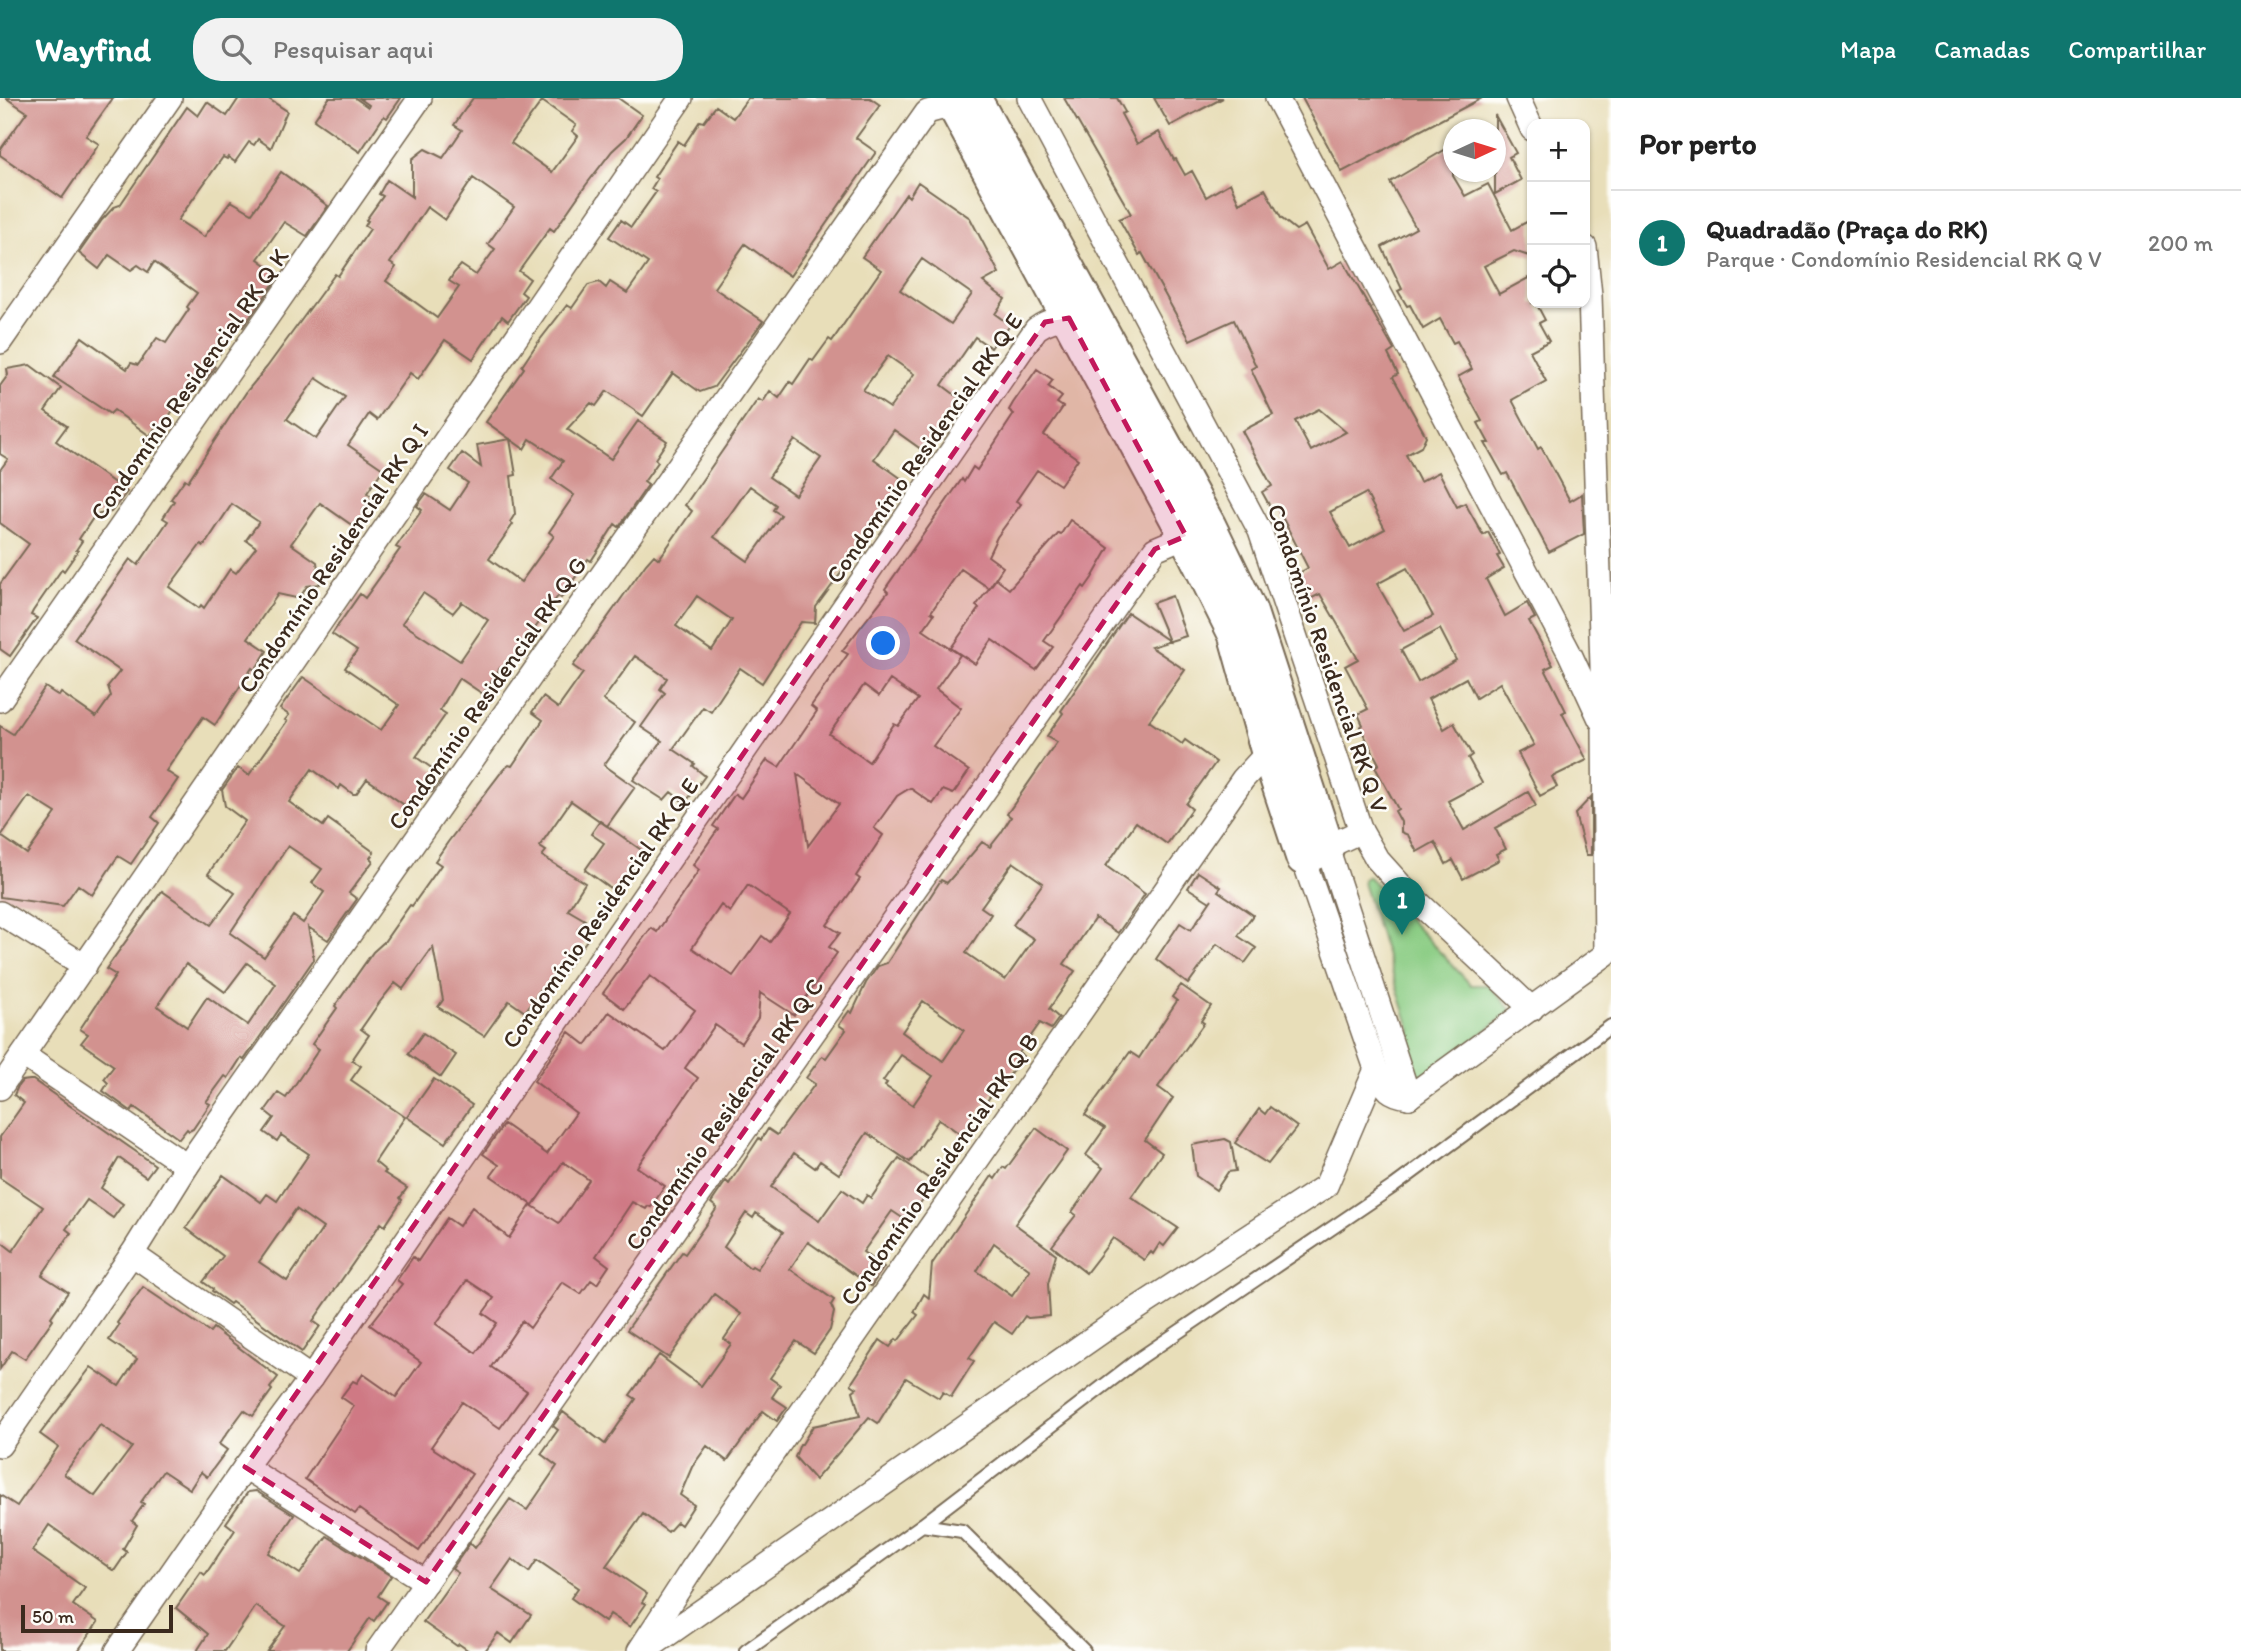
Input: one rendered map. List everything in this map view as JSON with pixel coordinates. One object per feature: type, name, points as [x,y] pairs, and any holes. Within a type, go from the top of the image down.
[{"type":"street","points":[[0,342],[170,98]]},
{"type":"street","name":"Condomínio Residencial RK Q K","points":[[0,700],[421,98]]},
{"type":"street","name":"Condomínio Residencial RK Q I","points":[[0,1088],[681,98]]},
{"type":"street","name":"Condomínio Residencial RK Q V","points":[[1029,98],[1260,531],[1361,831],[1377,859],[1404,889],[1532,1009]]},
{"type":"street","points":[[1277,98],[1570,654],[1604,728]]},
{"type":"street","points":[[1517,98],[1527,119]]},
{"type":"street","points":[[964,103],[1198,531],[1250,611],[1286,721],[1315,853],[1376,1069],[1386,1088],[1394,1095],[1409,1097],[1609,955],[1590,295]]},
{"type":"street","name":"Condomínio Residencial RK Q G","points":[[0,1445],[132,1254],[187,1166],[927,112],[964,103]]},
{"type":"street","name":"Condomínio Residencial RK Q E","points":[[117,1651],[245,1467],[311,1378],[1036,329],[1057,318],[1082,317]]},
{"type":"street","points":[[1198,531],[1235,634],[1268,752],[1315,853],[1409,1097]]},
{"type":"street","name":"Condomínio Residencial RK Q C","points":[[377,1651],[1155,549],[1198,531]]},
{"type":"street","name":"Condomínio Residencial RK Q B","points":[[642,1651],[692,1569],[1235,790],[1268,752],[1286,721]]},
{"type":"street","points":[[1315,853],[1361,831]]},
{"type":"street","points":[[0,913],[85,966]]},
{"type":"street","points":[[23,1055],[187,1166]]},
{"type":"street","points":[[642,1651],[1110,1326],[1326,1186],[1376,1069]]},
{"type":"street","points":[[132,1254],[311,1378]]},
{"type":"street","points":[[245,1467],[426,1582]]},
{"type":"lane","points":[[754,1649],[922,1525],[1140,1358],[1394,1186],[1611,1026]]},
{"type":"lane","points":[[922,1525],[962,1531],[1084,1651]]},
{"type":"highlighted area","points":[[1069,318],[1186,536],[1155,549],[426,1582],[245,1467],[1045,322]]},
{"type":"green space","points":[[1368,876],[1471,985],[1488,985],[1512,1011],[1422,1078],[1412,1078],[1401,1051],[1411,1031],[1364,886],[1363,880]]},
{"type":"building","points":[[6,98],[113,98],[86,136],[99,144],[62,198],[0,155],[0,150],[27,112]]},
{"type":"building","points":[[239,98],[267,98],[287,111],[271,148],[258,139],[254,145],[249,142],[235,162],[223,157],[178,220],[204,237],[231,201],[252,213],[281,172],[328,206],[307,236],[284,222],[258,259],[280,275],[243,327],[240,324],[212,365],[215,367],[206,380],[196,374],[161,429],[156,426],[150,436],[114,410],[110,414],[54,377],[82,337],[127,369],[131,363],[138,365],[157,338],[166,343],[197,293],[154,262],[148,272],[138,265],[131,270],[109,255],[99,269],[79,253],[102,220],[114,207],[120,205],[187,107],[198,116],[207,102],[227,116]]},
{"type":"building","points":[[329,98],[355,98],[368,107],[369,105],[359,98],[401,98],[387,118],[384,116],[360,152],[314,120]]},
{"type":"building","points":[[473,98],[618,98],[642,115],[586,185],[554,231],[550,228],[519,271],[530,279],[521,292],[526,296],[508,321],[502,316],[473,359],[445,340],[418,379],[410,373],[377,420],[369,414],[348,445],[383,469],[367,493],[372,497],[363,510],[367,513],[356,528],[320,503],[291,544],[317,562],[320,584],[307,586],[301,596],[296,598],[278,594],[248,638],[267,651],[255,670],[252,668],[215,725],[203,717],[166,771],[178,779],[152,817],[159,823],[131,864],[118,856],[92,895],[78,885],[63,906],[0,897],[0,726],[13,734],[45,687],[59,696],[61,693],[96,717],[111,696],[108,686],[120,671],[74,639],[130,559],[138,565],[168,521],[163,518],[174,501],[171,499],[185,479],[188,481],[247,391],[335,274],[338,276],[370,229],[365,226],[368,221],[366,220],[383,196],[379,194],[387,180],[412,197],[412,159],[425,149],[443,158],[462,130],[454,125]],"holes":[[[542,101],[576,125],[572,131],[578,136],[552,172],[511,143]],[[473,178],[514,207],[488,244],[495,249],[476,275],[461,265],[454,273],[449,281],[459,287],[437,318],[386,281],[396,267],[390,263],[427,207],[445,220]],[[316,378],[345,397],[316,439],[287,419]],[[232,504],[259,522],[246,540],[256,547],[236,573],[230,569],[204,608],[201,605],[199,608],[169,587],[201,544],[204,546]],[[29,796],[56,813],[27,854],[1,836]]]},
{"type":"building","points":[[748,98],[870,98],[880,105],[856,138],[876,152],[790,276],[745,244],[714,288],[763,321],[714,387],[700,392],[673,373],[643,416],[607,391],[596,406],[591,403],[567,429],[611,459],[638,421],[667,441],[655,459],[658,462],[644,482],[648,485],[619,527],[615,524],[591,561],[588,559],[561,598],[558,596],[523,645],[526,647],[507,673],[500,668],[483,694],[459,678],[440,710],[446,714],[416,757],[443,776],[432,792],[425,793],[413,811],[367,779],[356,794],[353,794],[341,785],[339,789],[312,769],[289,802],[323,826],[328,819],[374,852],[370,858],[373,861],[349,893],[357,899],[328,940],[308,927],[314,959],[244,1060],[241,1058],[228,1078],[225,1076],[206,1102],[210,1104],[193,1129],[187,1129],[179,1139],[134,1107],[131,1111],[103,1091],[108,1083],[104,1079],[114,1066],[81,1043],[88,1034],[80,1029],[116,975],[106,969],[162,891],[211,925],[235,893],[208,874],[245,821],[225,806],[222,790],[238,768],[249,775],[287,721],[285,720],[289,715],[280,709],[303,677],[381,730],[399,705],[345,668],[357,651],[332,634],[360,594],[365,598],[400,549],[396,547],[422,510],[417,506],[426,494],[450,510],[468,483],[450,470],[462,453],[481,467],[477,445],[510,439],[486,422],[524,368],[522,366],[536,345],[567,305],[572,308],[588,285],[599,282],[606,288],[610,282],[627,293],[648,263],[609,237],[621,220],[631,227],[656,192],[651,189],[657,179],[654,177],[678,141],[684,145],[700,121],[704,122],[716,106],[733,118]],"holes":[[[510,439],[524,449],[530,439],[563,461],[551,479],[574,495],[549,532],[554,536],[521,582],[489,559],[513,524],[510,522],[515,514],[511,476],[516,475]],[[423,593],[453,613],[462,602],[488,620],[460,661],[402,623]],[[288,846],[322,869],[312,883],[324,892],[303,923],[293,916],[264,957],[230,933]],[[247,963],[276,984],[248,1025],[207,997],[187,1027],[157,1006],[186,964],[225,992]]]},
{"type":"building","points":[[1064,98],[1117,98],[1125,112],[1121,114],[1137,144],[1159,132],[1174,160],[1176,159],[1185,175],[1192,171],[1206,197],[1230,183],[1239,203],[1265,189],[1281,218],[1296,230],[1305,225],[1329,269],[1343,261],[1369,306],[1394,350],[1388,354],[1398,374],[1393,377],[1426,436],[1421,447],[1406,455],[1420,482],[1439,472],[1457,507],[1465,503],[1483,535],[1488,532],[1504,568],[1486,579],[1505,616],[1527,603],[1535,618],[1529,621],[1553,665],[1545,669],[1566,711],[1562,713],[1587,760],[1552,777],[1557,787],[1540,796],[1518,753],[1534,745],[1500,683],[1476,698],[1466,678],[1428,699],[1444,729],[1454,723],[1472,755],[1468,758],[1482,783],[1448,801],[1464,830],[1528,792],[1536,806],[1495,828],[1506,849],[1496,854],[1499,860],[1463,879],[1453,860],[1446,864],[1435,842],[1417,852],[1408,835],[1401,832],[1401,822],[1395,811],[1398,809],[1375,767],[1379,764],[1360,727],[1363,725],[1358,714],[1368,709],[1345,666],[1358,659],[1320,594],[1308,600],[1299,573],[1308,568],[1277,507],[1272,510],[1262,492],[1272,486],[1242,431],[1273,415],[1251,369],[1256,366],[1234,320],[1190,340],[1142,253],[1139,255],[1119,219],[1131,214]],"holes":[[[1319,409],[1346,432],[1311,451],[1295,421]],[[1366,493],[1385,529],[1350,548],[1330,512]],[[1407,568],[1433,616],[1404,631],[1377,584]],[[1440,629],[1456,660],[1418,682],[1401,650]]]},
{"type":"building","points":[[1154,98],[1223,98],[1170,126]]},
{"type":"building","points":[[1302,98],[1482,98],[1342,172]]},
{"type":"building","points":[[1506,135],[1516,153],[1509,157],[1521,180],[1495,194],[1495,182],[1506,182]]},
{"type":"building","points":[[1443,151],[1443,182],[1457,182],[1465,196],[1488,184],[1512,230],[1527,222],[1527,255],[1514,251],[1484,266],[1499,294],[1527,279],[1527,308],[1539,308],[1545,320],[1539,323],[1549,341],[1530,351],[1546,381],[1512,400],[1570,501],[1582,494],[1584,534],[1549,552],[1507,473],[1503,475],[1485,443],[1489,443],[1478,423],[1482,421],[1458,377],[1472,369],[1457,341],[1453,343],[1440,319],[1423,329],[1410,305],[1407,306],[1398,291],[1402,289],[1382,247],[1416,228],[1390,182]]},
{"type":"building","points":[[918,182],[970,218],[999,273],[983,282],[1005,299],[995,314],[1010,325],[991,348],[975,337],[942,385],[962,400],[925,452],[894,430],[874,459],[909,484],[881,525],[878,523],[816,607],[815,623],[801,622],[762,683],[740,668],[711,712],[703,707],[673,749],[695,764],[693,766],[705,776],[685,803],[671,792],[664,800],[633,780],[662,741],[641,727],[665,693],[660,689],[667,678],[635,656],[603,700],[635,722],[604,765],[635,787],[607,826],[571,801],[541,844],[540,847],[546,851],[542,856],[585,883],[568,910],[585,920],[578,929],[589,937],[548,995],[540,990],[525,1012],[509,1001],[484,1036],[438,1007],[443,1000],[433,947],[403,989],[395,983],[361,1029],[369,1035],[352,1060],[361,1066],[351,1080],[405,1117],[375,1162],[386,1171],[384,1173],[407,1188],[385,1226],[381,1223],[313,1321],[320,1326],[302,1352],[232,1302],[230,1304],[203,1282],[223,1256],[186,1228],[223,1175],[261,1202],[267,1194],[277,1201],[309,1154],[281,1135],[277,1141],[264,1132],[274,1118],[265,1111],[278,1093],[286,1098],[319,1049],[312,1044],[337,1008],[335,1006],[441,865],[435,861],[448,842],[503,770],[509,765],[512,766],[543,720],[532,712],[543,697],[558,708],[583,673],[573,666],[646,564],[654,555],[659,559],[692,511],[685,505],[758,399],[763,402],[770,391],[779,398],[790,382],[793,384],[810,359],[813,361],[829,339],[832,341],[881,270],[862,257],[906,194],[909,197]],"holes":[[[922,259],[972,294],[951,324],[900,290]],[[888,356],[914,374],[890,408],[863,390]],[[795,440],[821,458],[795,495],[769,477]],[[750,486],[776,505],[773,510],[781,515],[748,561],[714,537]],[[697,596],[732,620],[712,651],[676,626]],[[296,1209],[323,1228],[287,1281],[259,1262]]]},
{"type":"building","points":[[30,365],[61,388],[45,411],[67,426],[56,441],[127,492],[111,512],[95,515],[79,539],[82,541],[76,550],[78,551],[33,611],[31,615],[37,618],[10,656],[0,649],[0,584],[29,544],[0,523],[0,470],[8,459],[0,454],[0,386],[8,375],[7,369]]},
{"type":"building","points":[[1037,369],[1053,380],[1048,386],[1062,397],[1057,403],[1063,407],[1044,435],[1078,459],[1060,485],[1037,470],[1016,501],[1021,504],[997,537],[988,556],[1003,567],[989,588],[961,569],[931,612],[934,614],[923,630],[960,655],[936,689],[961,708],[933,746],[969,771],[953,794],[943,790],[933,804],[910,788],[897,796],[874,828],[883,835],[856,876],[860,879],[827,925],[840,933],[829,947],[837,953],[794,1015],[760,993],[758,1018],[741,1043],[715,1025],[685,1068],[698,1078],[637,1167],[665,1186],[651,1207],[646,1209],[632,1202],[596,1256],[609,1266],[597,1284],[591,1280],[581,1294],[562,1282],[530,1328],[522,1321],[491,1367],[527,1391],[500,1428],[462,1402],[431,1447],[472,1474],[419,1551],[359,1509],[355,1514],[305,1479],[354,1406],[341,1397],[353,1381],[357,1383],[363,1374],[396,1397],[421,1362],[370,1325],[402,1284],[397,1280],[413,1257],[418,1261],[447,1218],[459,1226],[472,1207],[509,1238],[531,1205],[559,1223],[589,1180],[563,1162],[533,1205],[491,1176],[499,1165],[483,1154],[504,1124],[547,1154],[576,1113],[534,1081],[569,1032],[586,1045],[609,1012],[665,1051],[695,1010],[650,976],[624,1009],[603,993],[651,928],[657,932],[699,870],[693,865],[718,829],[713,826],[735,794],[741,798],[767,760],[779,767],[817,711],[811,706],[848,654],[842,651],[888,592],[885,589],[962,479],[964,482],[973,467],[977,470],[1014,414],[1009,410]],"holes":[[[890,680],[918,699],[898,726],[894,724],[869,762],[829,734],[864,685],[879,696]],[[797,774],[839,804],[808,846]],[[748,885],[790,914],[770,942],[762,936],[733,976],[692,948],[721,905],[730,912]],[[467,1280],[494,1298],[483,1313],[497,1323],[476,1353],[436,1324]]]},
{"type":"building","points":[[1070,520],[1109,548],[1092,578],[1085,588],[1083,586],[1044,641],[1053,647],[1036,670],[992,640],[975,664],[951,648],[996,579],[1009,589],[1059,533],[1061,534]]},
{"type":"building","points":[[1172,596],[1186,636],[1151,647],[1185,670],[1149,721],[1182,744],[1185,740],[1216,762],[1186,804],[1192,809],[1167,844],[1136,822],[1106,866],[1145,894],[1118,933],[1095,918],[1064,964],[1075,971],[1049,1009],[1059,1018],[1051,1029],[1040,1023],[1019,1053],[1023,1056],[997,1093],[994,1091],[963,1136],[939,1119],[910,1162],[867,1133],[839,1174],[820,1161],[815,1168],[794,1153],[771,1187],[819,1221],[842,1189],[862,1203],[867,1195],[871,1198],[899,1158],[935,1183],[907,1221],[892,1211],[863,1252],[884,1267],[871,1286],[808,1242],[790,1269],[834,1300],[831,1305],[834,1312],[830,1330],[814,1353],[796,1341],[770,1378],[780,1385],[772,1397],[787,1407],[777,1421],[763,1411],[727,1461],[707,1446],[692,1467],[680,1495],[694,1505],[681,1525],[677,1522],[668,1532],[643,1514],[606,1566],[647,1594],[642,1602],[646,1604],[630,1627],[610,1614],[605,1622],[571,1598],[578,1588],[537,1560],[529,1572],[512,1559],[491,1589],[531,1615],[512,1643],[498,1633],[485,1651],[469,1651],[459,1644],[457,1646],[423,1622],[458,1573],[452,1569],[470,1543],[475,1548],[510,1499],[527,1510],[557,1466],[541,1454],[558,1430],[553,1426],[563,1412],[605,1444],[636,1399],[630,1395],[659,1355],[701,1386],[731,1344],[724,1339],[741,1314],[714,1294],[669,1358],[627,1330],[717,1208],[711,1203],[726,1181],[729,1184],[759,1138],[761,1140],[768,1129],[777,1135],[815,1084],[806,1078],[822,1056],[826,1058],[846,1030],[839,1025],[849,1011],[852,1013],[866,983],[878,966],[887,963],[941,880],[947,883],[982,842],[990,847],[1001,833],[1011,817],[1007,814],[1057,742],[1047,736],[1063,713],[1061,711],[1128,613],[1169,641],[1153,603]],"holes":[[[1013,862],[1043,883],[1013,925],[1034,939],[1005,980],[966,953],[991,914],[981,907]],[[923,1001],[964,1030],[943,1061],[902,1032]],[[901,1055],[933,1076],[913,1105],[885,1086],[887,1083],[883,1081]],[[746,1213],[753,1218],[756,1213],[783,1232],[757,1269],[752,1266],[750,1268],[724,1247]]]},
{"type":"building","points":[[1591,797],[1591,855],[1586,855],[1575,814]]},
{"type":"building","points":[[600,821],[647,854],[617,893],[585,870],[604,843],[591,834]]},
{"type":"building","points":[[1198,872],[1221,887],[1218,891],[1253,915],[1238,936],[1256,948],[1245,963],[1217,944],[1188,984],[1156,959],[1180,923],[1191,930],[1210,902],[1188,888]]},
{"type":"building","points":[[1181,985],[1211,1006],[1201,1021],[1204,1023],[1158,1087],[1173,1098],[1145,1140],[1162,1153],[1131,1197],[1178,1228],[1164,1246],[1160,1243],[1153,1254],[1151,1252],[1144,1260],[1113,1238],[1086,1273],[1052,1246],[1076,1215],[1072,1212],[1103,1168],[1086,1155],[1105,1128],[1085,1115],[1130,1052],[1139,1058],[1177,1001],[1172,997]]},
{"type":"building","points":[[423,1033],[456,1055],[441,1077],[408,1054]]},
{"type":"building","points":[[434,1079],[472,1105],[445,1143],[407,1117]]},
{"type":"building","points":[[33,1080],[155,1165],[146,1177],[119,1158],[101,1188],[123,1204],[113,1218],[87,1200],[66,1229],[71,1233],[42,1275],[68,1292],[25,1359],[12,1351],[0,1369],[0,1241],[13,1251],[43,1207],[0,1178],[0,1137],[24,1103],[14,1095],[18,1086],[22,1081]]},
{"type":"building","points":[[1270,1107],[1297,1127],[1268,1164],[1235,1143],[1259,1109],[1265,1114]]},
{"type":"building","points":[[1036,1128],[1067,1151],[1015,1224],[1056,1254],[1048,1284],[1050,1316],[1025,1316],[1012,1334],[994,1322],[969,1358],[974,1361],[951,1397],[943,1392],[939,1398],[906,1378],[878,1423],[869,1417],[815,1480],[795,1457],[800,1444],[813,1426],[860,1416],[853,1391],[857,1388],[851,1384],[880,1340],[890,1347],[918,1315],[914,1312],[924,1294],[929,1298],[932,1264],[992,1176],[995,1179],[1003,1167],[1006,1169]],"holes":[[[994,1243],[1030,1270],[1012,1296],[977,1271]]]},
{"type":"building","points":[[1225,1139],[1231,1142],[1236,1171],[1228,1172],[1216,1190],[1196,1176],[1192,1145]]},
{"type":"building","points":[[143,1287],[210,1332],[213,1328],[278,1377],[253,1416],[244,1410],[219,1444],[227,1450],[207,1477],[201,1472],[190,1489],[163,1471],[141,1502],[144,1504],[132,1521],[137,1525],[123,1549],[127,1552],[114,1571],[49,1525],[32,1551],[85,1588],[73,1605],[98,1622],[78,1651],[0,1651],[0,1495],[17,1506],[58,1447],[40,1434],[91,1367],[119,1386],[137,1359],[109,1340],[119,1325],[117,1323]],"holes":[[[100,1425],[132,1447],[95,1496],[64,1474]]]},
{"type":"building","points":[[256,1491],[294,1515],[268,1553],[300,1574],[327,1536],[391,1576],[378,1596],[387,1602],[374,1621],[370,1618],[347,1651],[267,1651],[285,1626],[256,1606],[225,1651],[197,1651],[208,1634],[176,1608],[201,1572],[205,1575],[235,1530],[226,1523],[248,1492]]},
{"type":"place","name":"Quadradão (Praça do RK)","points":[[1402,935]]}]
